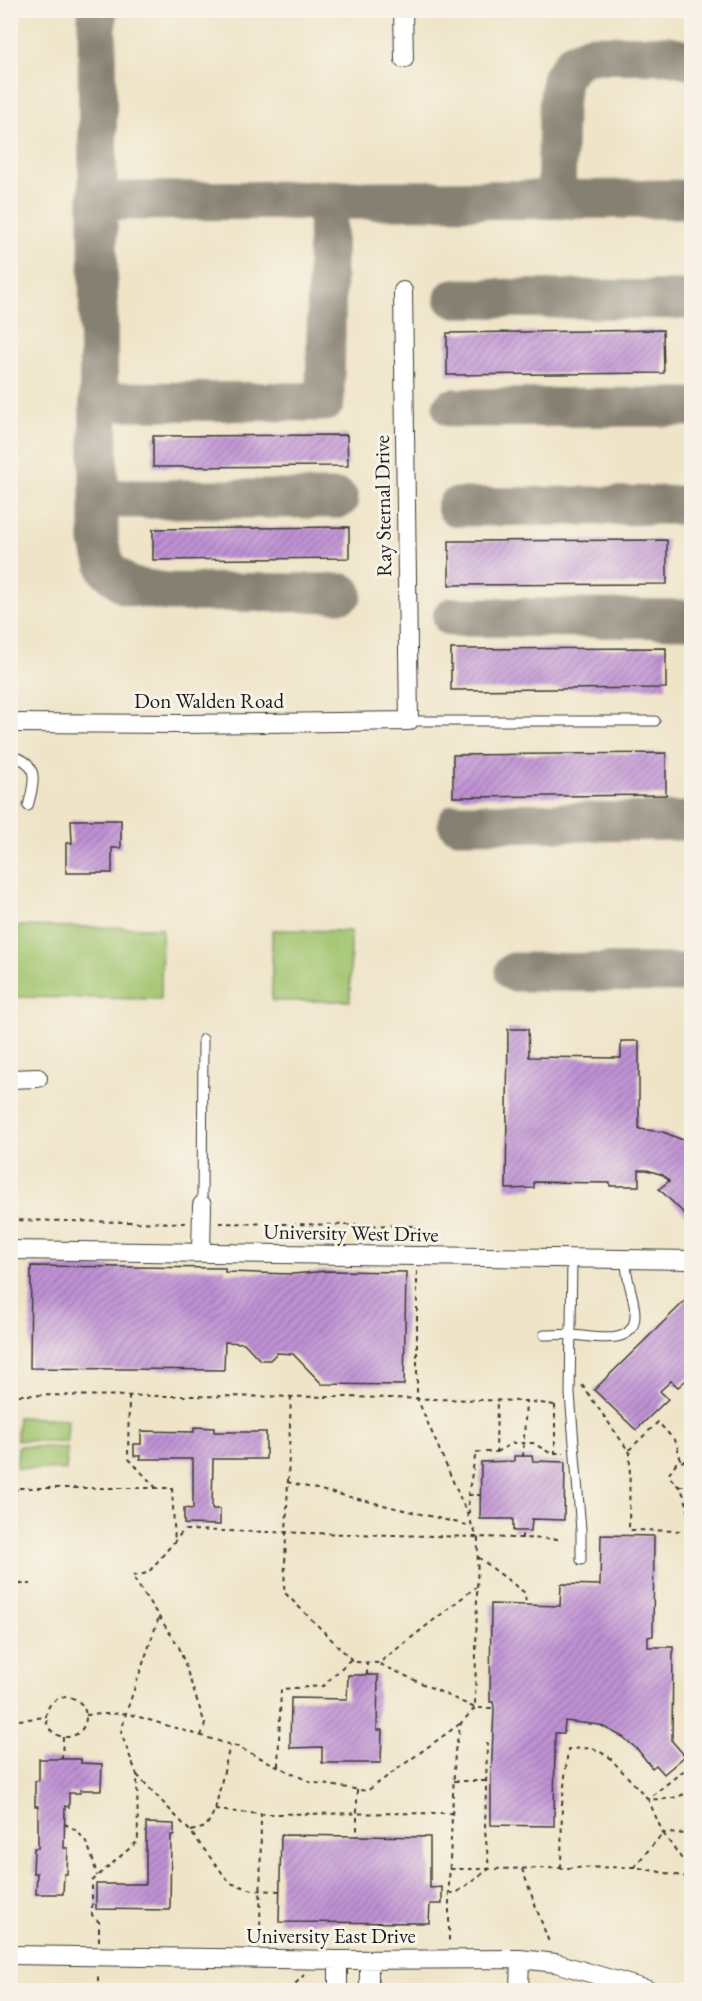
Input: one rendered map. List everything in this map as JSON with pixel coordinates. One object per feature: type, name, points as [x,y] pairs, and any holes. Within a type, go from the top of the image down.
[{"type":"street","points":[[403,10],[404,59]]},
{"type":"street","name":"Ray Sternal Drive","points":[[403,291],[409,721]]},
{"type":"street","name":"Don Walden Road","points":[[10,723],[185,724],[409,721]]},
{"type":"street","points":[[10,1079],[38,1078]]},
{"type":"street","points":[[201,1253],[202,1205]]},
{"type":"street","name":"University West Drive","points":[[10,1250],[692,1260]]},
{"type":"street","name":"University East Drive","points":[[10,1955],[338,1960],[519,1959],[556,1963],[648,1990]]},
{"type":"street","points":[[519,1959],[519,1990]]},
{"type":"street","points":[[338,1960],[338,1990]]},
{"type":"street","points":[[369,1960],[369,1990]]},
{"type":"lane","points":[[409,721],[655,721]]},
{"type":"lane","points":[[11,755],[25,761],[33,772],[34,786],[28,806]]},
{"type":"lane","points":[[202,1205],[203,1039]]},
{"type":"lane","points":[[572,1259],[570,1394],[581,1530],[581,1560]]},
{"type":"lane","points":[[544,1335],[607,1338],[617,1337],[629,1330],[634,1324],[635,1316],[627,1281],[626,1259]]},
{"type":"path","points":[[86,1715],[126,1713],[230,1745],[310,1782],[367,1791],[461,1724],[475,1708],[478,1539],[417,1398],[416,1226]]},
{"type":"path","points":[[10,1395],[417,1398],[526,1401],[555,1405],[583,1385],[629,1451],[629,1530],[691,1532],[688,1511],[679,1486],[672,1481],[669,1474],[672,1466],[681,1461],[692,1465]]},
{"type":"path","points":[[129,1396],[128,1458],[157,1488]]},
{"type":"path","points":[[291,1396],[284,1592],[354,1662],[379,1663],[475,1708],[494,1708]]},
{"type":"path","points":[[496,1452],[497,1400]]},
{"type":"path","points":[[523,1457],[526,1401]]},
{"type":"path","points":[[555,1405],[555,1453]]},
{"type":"path","points":[[629,1451],[658,1422],[676,1442],[681,1461]]},
{"type":"path","points":[[469,1517],[468,1495],[476,1452],[496,1452],[513,1443],[533,1443],[550,1453],[566,1453]]},
{"type":"path","points":[[688,1462],[692,1456]]},
{"type":"path","points":[[287,1482],[473,1526]]},
{"type":"path","points":[[679,1486],[687,1486],[692,1482]]},
{"type":"path","points":[[10,1488],[172,1488],[175,1543]]},
{"type":"path","points":[[10,1506],[18,1488]]},
{"type":"path","points":[[468,1495],[481,1496]]},
{"type":"path","points":[[201,1736],[205,1724],[179,1647],[132,1576],[148,1573],[184,1530],[478,1539],[559,1539]]},
{"type":"path","points":[[522,1531],[522,1539]]},
{"type":"path","points":[[478,1557],[525,1593],[526,1606]]},
{"type":"path","points":[[10,1584],[31,1584]]},
{"type":"path","points":[[379,1663],[477,1586]]},
{"type":"path","points":[[98,1990],[99,1922],[92,1915],[92,1881],[138,1841],[137,1775],[120,1733],[159,1617]]},
{"type":"path","points":[[278,1766],[281,1689],[323,1686],[351,1659]]},
{"type":"path","points":[[367,1663],[367,1675]]},
{"type":"path","points":[[64,1697],[77,1700],[86,1715],[81,1730],[70,1737],[63,1737],[52,1731],[46,1718],[48,1707],[64,1697]]},
{"type":"path","points":[[10,1721],[46,1718]]},
{"type":"path","points":[[449,1946],[455,1751],[461,1724]]},
{"type":"path","points":[[62,1759],[63,1737]]},
{"type":"path","points":[[489,1869],[485,1830],[486,1781],[487,1743],[492,1744]]},
{"type":"path","points":[[190,1831],[206,1827],[215,1810],[230,1745]]},
{"type":"path","points":[[561,1868],[562,1805],[568,1749],[592,1748],[609,1757],[648,1799],[663,1833],[692,1873]]},
{"type":"path","points":[[648,1799],[692,1764]]},
{"type":"path","points":[[137,1775],[190,1831],[230,1882],[253,1890],[279,1891]]},
{"type":"path","points":[[454,1781],[491,1781]]},
{"type":"path","points":[[357,1790],[357,1836]]},
{"type":"path","points":[[648,1799],[663,1800],[680,1797],[692,1790]]},
{"type":"path","points":[[215,1810],[261,1814],[452,1813]]},
{"type":"path","points":[[260,1958],[261,1814]]},
{"type":"path","points":[[64,1824],[73,1827],[84,1838],[97,1876]]},
{"type":"path","points":[[663,1833],[692,1834]]},
{"type":"path","points":[[634,1867],[663,1833]]},
{"type":"path","points":[[450,1869],[634,1867],[692,1878]]},
{"type":"path","points":[[449,1893],[456,1893],[489,1869]]},
{"type":"path","points":[[522,1869],[551,1948]]},
{"type":"green space","points":[[11,926],[162,928],[161,999],[11,997]]},
{"type":"green space","points":[[272,930],[351,931],[350,1001],[272,1001]]},
{"type":"green space","points":[[18,1417],[68,1419],[67,1442],[17,1440]]},
{"type":"green space","points":[[18,1446],[67,1448],[66,1470],[17,1468]]},
{"type":"building","points":[[663,330],[664,373],[447,375],[447,333]]},
{"type":"building","points":[[347,435],[348,466],[153,467],[153,436]]},
{"type":"building","points":[[349,527],[349,558],[153,560],[153,529]]},
{"type":"building","points":[[667,540],[667,584],[449,585],[449,541]]},
{"type":"building","points":[[666,648],[666,688],[451,690],[451,649]]},
{"type":"building","points":[[666,753],[666,795],[453,797],[453,755]]},
{"type":"building","points":[[71,820],[121,820],[121,848],[112,848],[112,873],[66,873],[66,843],[72,843]]},
{"type":"building","points":[[508,1029],[528,1029],[529,1057],[621,1058],[621,1041],[639,1041],[639,1129],[663,1132],[683,1140],[692,1147],[692,1221],[659,1189],[669,1181],[663,1175],[647,1170],[639,1170],[639,1186],[610,1186],[610,1183],[534,1182],[534,1188],[506,1189]]},
{"type":"building","points":[[31,1266],[225,1268],[225,1272],[293,1274],[327,1271],[406,1272],[404,1385],[322,1384],[293,1354],[277,1353],[270,1360],[260,1360],[244,1343],[225,1342],[224,1370],[30,1368]]},
{"type":"building","points":[[692,1294],[692,1375],[678,1387],[671,1381],[660,1391],[668,1399],[636,1430],[594,1390]]},
{"type":"building","points":[[194,1427],[214,1428],[214,1432],[266,1432],[266,1459],[213,1459],[212,1509],[220,1509],[220,1525],[184,1524],[184,1508],[193,1509],[193,1459],[140,1459],[141,1456],[134,1456],[134,1444],[141,1444],[141,1431],[194,1432]]},
{"type":"building","points":[[514,1456],[532,1456],[533,1461],[565,1462],[564,1520],[532,1519],[531,1531],[513,1531],[513,1519],[480,1519],[481,1462],[514,1461]]},
{"type":"building","points":[[601,1535],[654,1536],[653,1636],[648,1637],[648,1647],[673,1647],[672,1741],[685,1756],[664,1774],[656,1765],[652,1768],[638,1750],[623,1737],[600,1725],[565,1721],[564,1733],[555,1733],[554,1826],[491,1825],[494,1708],[493,1702],[490,1702],[491,1604],[560,1606],[561,1584],[600,1585]]},
{"type":"building","points":[[348,1675],[378,1675],[377,1730],[382,1730],[381,1763],[322,1763],[322,1747],[290,1748],[291,1698],[347,1699]]},
{"type":"building","points":[[39,1759],[81,1759],[81,1763],[102,1764],[101,1790],[80,1790],[80,1793],[69,1793],[69,1807],[65,1806],[64,1848],[68,1848],[67,1874],[64,1874],[63,1894],[36,1894],[37,1873],[33,1873],[34,1848],[38,1848],[38,1806],[35,1806],[35,1781],[39,1780]]},
{"type":"building","points":[[146,1823],[174,1824],[174,1835],[171,1835],[170,1910],[96,1909],[96,1884],[146,1884]]},
{"type":"building","points":[[281,1835],[430,1837],[430,1888],[442,1887],[442,1904],[430,1904],[429,1923],[279,1922]]},
{"type":"taxiway","points":[[97,10],[98,201]]},
{"type":"taxiway","points":[[556,199],[561,79],[573,62],[590,54],[669,55],[692,60]]},
{"type":"taxiway","points":[[343,593],[167,592],[128,586],[107,569],[99,542],[98,201],[692,199]]},
{"type":"taxiway","points":[[99,401],[325,402],[328,200]]},
{"type":"taxiway","points":[[454,298],[692,300]]},
{"type":"taxiway","points":[[452,408],[692,407]]},
{"type":"taxiway","points":[[99,499],[339,499]]},
{"type":"taxiway","points":[[456,507],[692,505]]},
{"type":"taxiway","points":[[452,617],[692,619]]},
{"type":"taxiway","points":[[457,823],[692,821]]},
{"type":"taxiway","points":[[514,972],[692,973]]}]
